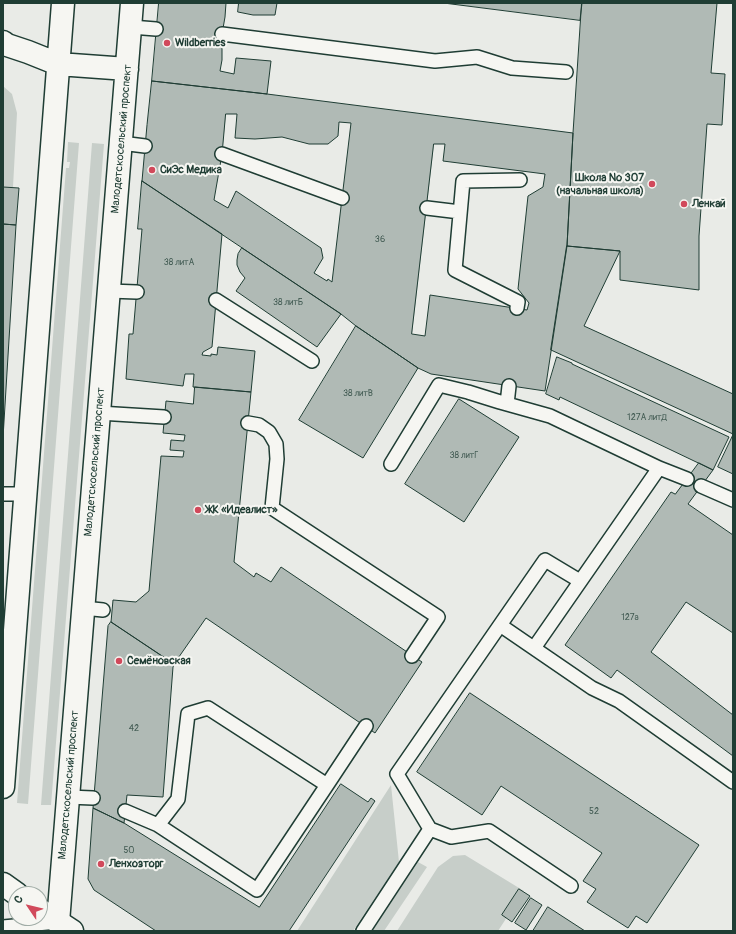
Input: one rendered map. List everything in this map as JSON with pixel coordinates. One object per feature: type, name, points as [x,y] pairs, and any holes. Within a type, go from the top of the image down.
[{"type":"street","points":[[3,787],[63,3]]},
{"type":"street","name":"Малодетскосельский проспект","points":[[65,926],[68,797],[93,609],[99,413],[132,3]]},
{"type":"street","points":[[3,42],[7,45],[58,64],[127,69]]},
{"type":"street","points":[[48,915],[65,926]]},
{"type":"lane","points":[[131,27],[156,29]]},
{"type":"lane","points":[[222,34],[435,61],[477,57],[512,68],[566,72]]},
{"type":"lane","points":[[121,143],[145,146]]},
{"type":"lane","points":[[222,154],[342,198]]},
{"type":"lane","points":[[517,308],[518,302],[455,270],[463,181],[520,180]]},
{"type":"lane","points":[[427,208],[460,212]]},
{"type":"lane","points":[[109,291],[137,292]]},
{"type":"lane","points":[[216,300],[312,361]]},
{"type":"lane","points":[[392,464],[439,385],[550,416],[686,480]]},
{"type":"lane","points":[[507,404],[509,386]]},
{"type":"lane","points":[[99,413],[164,417]]},
{"type":"lane","points":[[248,423],[259,425],[269,432],[276,444],[272,508],[438,617],[412,656]]},
{"type":"lane","points":[[534,648],[659,468]]},
{"type":"lane","points":[[701,486],[733,500]]},
{"type":"lane","points":[[3,494],[25,494]]},
{"type":"lane","points":[[571,886],[489,831],[451,837],[430,829],[397,774],[545,560],[580,581]]},
{"type":"lane","points":[[500,625],[592,688],[619,701],[733,782]]},
{"type":"lane","points":[[158,825],[178,799],[188,714],[208,708],[327,785]]},
{"type":"lane","points":[[125,811],[158,825],[257,890],[366,726]]},
{"type":"lane","points":[[68,797],[93,798]]},
{"type":"lane","points":[[363,931],[430,829]]},
{"type":"lane","points":[[3,927],[65,926]]},
{"type":"shaded area","points":[[3,86],[12,94],[17,113],[13,187],[3,187]]},
{"type":"shaded area","points":[[68,142],[79,143],[28,804],[17,803],[66,168],[69,168],[70,162],[67,162]]},
{"type":"shaded area","points":[[92,143],[104,144],[51,805],[41,805]]},
{"type":"shaded area","points":[[391,785],[399,862],[353,931],[297,931]]},
{"type":"shaded area","points":[[465,855],[524,891],[498,931],[397,931],[438,867],[453,856]]},
{"type":"shaded area","points":[[418,862],[427,867],[384,931],[372,931]]},
{"type":"building","points":[[159,3],[226,3],[222,34],[222,60],[220,71],[234,74],[236,58],[271,61],[267,94],[152,81]]},
{"type":"building","points":[[239,3],[277,3],[275,15],[253,15],[238,12]]},
{"type":"building","points":[[444,3],[582,3],[580,20]]},
{"type":"building","name":"Школа № 307 (начальная школа)","points":[[582,3],[717,3],[711,73],[725,74],[722,125],[707,124],[699,236],[699,290],[620,280],[620,251],[567,246]]},
{"type":"building","points":[[152,81],[573,133],[567,246],[545,391],[431,374],[418,368],[356,326],[341,314],[142,181]],"holes":[[[226,114],[237,114],[235,138],[255,139],[282,137],[309,144],[328,144],[338,136],[339,122],[351,123],[332,282],[328,279],[327,281],[314,273],[323,258],[321,248],[236,191],[228,208],[214,200],[222,154]],[[434,144],[445,144],[443,161],[545,174],[543,187],[528,196],[518,289],[529,303],[527,310],[430,295],[425,336],[412,334]]]},
{"type":"building","points":[[142,181],[222,234],[212,347],[203,352],[202,355],[217,355],[218,347],[255,351],[251,392],[193,387],[194,374],[185,374],[183,386],[126,379],[129,334],[133,334],[142,229],[138,229]]},
{"type":"building","points":[[3,187],[19,188],[16,225],[3,224]]},
{"type":"building","points":[[3,224],[16,225],[3,438]]},
{"type":"building","points":[[567,246],[620,251],[584,326],[733,394],[733,434],[551,350]]},
{"type":"building","points":[[242,248],[341,314],[317,347],[236,291],[245,278],[237,265],[238,254]]},
{"type":"building","points":[[356,326],[418,368],[363,458],[299,420]]},
{"type":"building","points":[[557,357],[729,437],[713,470],[560,397],[559,400],[546,394]]},
{"type":"building","name":"ЖК «Идеалист»","points":[[195,387],[251,392],[234,562],[254,577],[256,573],[271,582],[281,567],[422,662],[375,733],[206,618],[174,664],[111,622],[113,600],[136,602],[149,591],[161,456],[183,457],[184,451],[170,450],[171,440],[184,441],[185,435],[163,433],[166,401],[193,404]]},
{"type":"building","points":[[459,399],[519,437],[464,522],[405,484]]},
{"type":"building","points":[[733,435],[733,474],[718,467]]},
{"type":"building","points":[[699,463],[713,470],[688,504],[733,535],[733,633],[686,602],[651,652],[733,715],[733,756],[617,670],[611,678],[565,645],[671,492],[675,494]]},
{"type":"building","points":[[111,622],[174,664],[163,797],[127,795],[124,823],[93,808],[108,626]]},
{"type":"building","points":[[470,693],[699,845],[647,923],[636,916],[628,928],[587,902],[596,889],[583,881],[602,853],[501,786],[482,815],[417,772]]},
{"type":"building","points":[[341,784],[368,802],[371,798],[375,801],[289,931],[156,931],[94,890],[88,879],[93,808],[124,823],[259,907]]},
{"type":"building","points":[[519,889],[530,896],[512,922],[502,915]]},
{"type":"building","points":[[531,898],[542,905],[526,930],[515,923]]},
{"type":"building","points":[[548,907],[585,931],[533,931]]},
{"type":"place","name":"Wildberries","points":[[167,43]]},
{"type":"place","name":"СиЭс Медика","points":[[152,170]]},
{"type":"place","name":"Школа № 307 (начальная школа)","points":[[652,184]]},
{"type":"place","name":"Ленкай","points":[[684,204]]},
{"type":"place","name":"ЖК «Идеалист»","points":[[198,510]]},
{"type":"place","name":"Семёновская","points":[[119,661]]},
{"type":"place","name":"Ленхозторг","points":[[101,864]]}]
